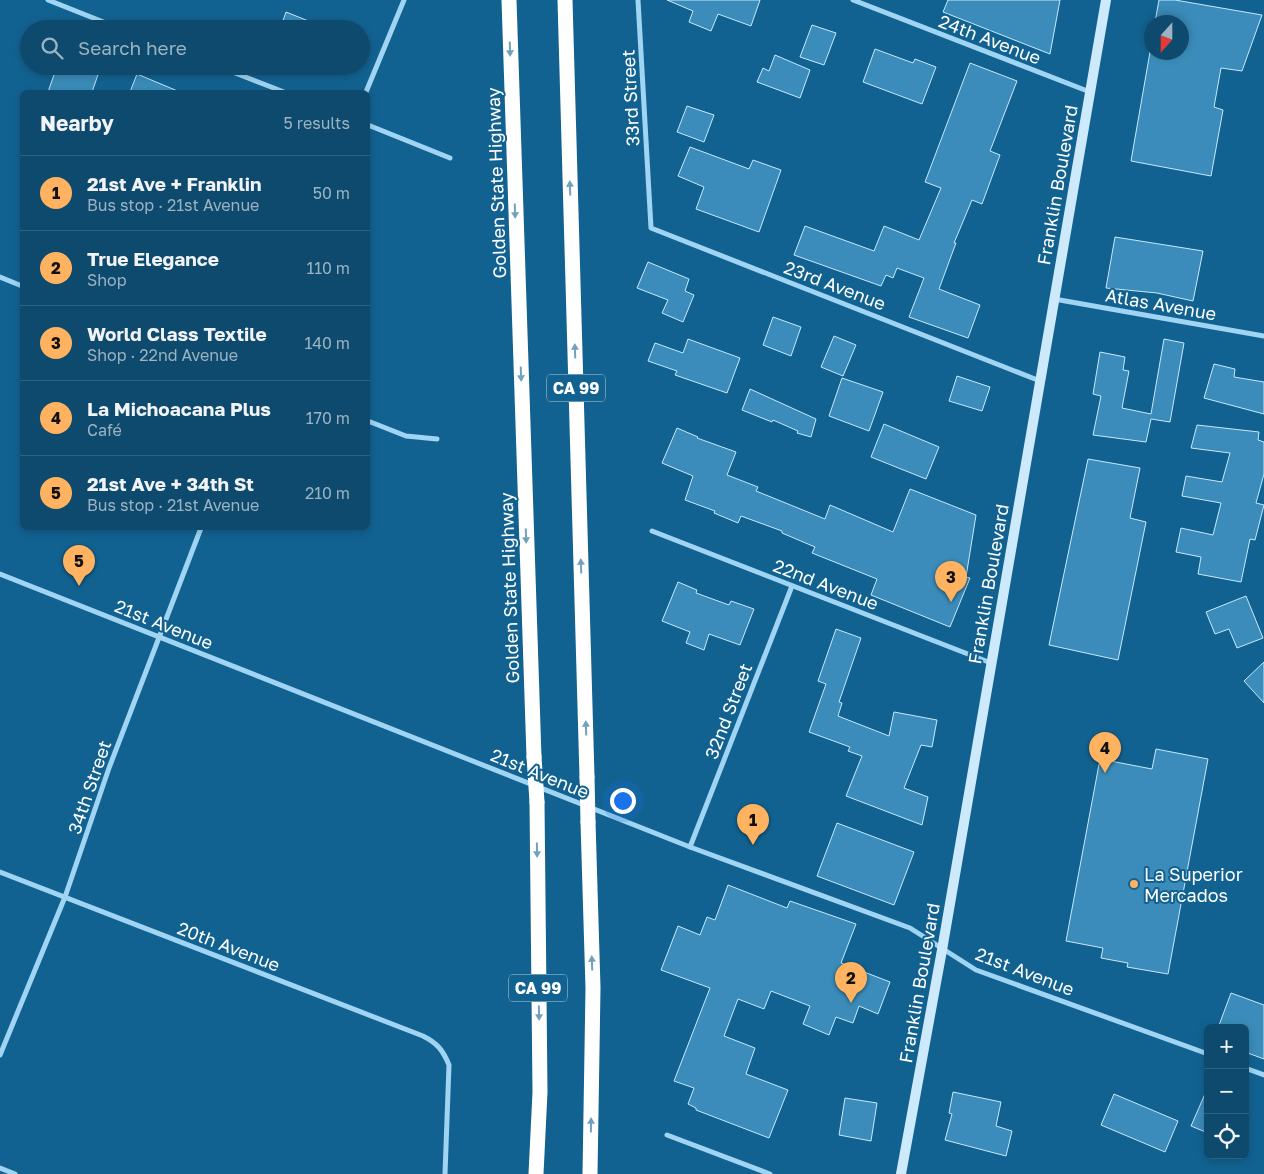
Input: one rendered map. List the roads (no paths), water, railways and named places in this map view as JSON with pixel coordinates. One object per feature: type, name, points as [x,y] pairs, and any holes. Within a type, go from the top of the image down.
[{"type":"highway","name":"Golden State Highway","points":[[509,0],[537,802],[540,1092],[536,1174]]},
{"type":"highway","name":"CA 99","points":[[565,0],[593,988],[590,1174]]},
{"type":"main road","name":"Franklin Boulevard","points":[[901,1174],[942,950],[1106,0]]},
{"type":"street","points":[[48,0],[98,20]]},
{"type":"street","points":[[367,90],[404,0]]},
{"type":"street","name":"33rd Street","points":[[638,0],[649,195]]},
{"type":"street","name":"24th Avenue","points":[[853,0],[1090,92]]},
{"type":"street","points":[[240,75],[279,90]]},
{"type":"street","points":[[370,127],[450,158]]},
{"type":"street","name":"23rd Avenue","points":[[649,195],[651,228],[1040,381]]},
{"type":"street","points":[[0,277],[20,285]]},
{"type":"street","name":"Atlas Avenue","points":[[1054,299],[1264,336]]},
{"type":"street","points":[[370,422],[406,436],[436,439]]},
{"type":"street","name":"34th Street","points":[[0,1056],[65,897],[109,768],[200,530]]},
{"type":"street","name":"22nd Avenue","points":[[652,531],[991,663]]},
{"type":"street","name":"21st Avenue","points":[[0,574],[690,847],[910,928],[976,970],[1204,1053]]},
{"type":"street","name":"32nd Street","points":[[690,847],[792,586]]},
{"type":"street","name":"20th Avenue","points":[[0,872],[423,1036],[436,1043],[444,1053],[449,1065],[445,1174]]},
{"type":"street","points":[[1248,1069],[1264,1075]]},
{"type":"street","points":[[667,1134],[770,1174]]},
{"type":"street","points":[[0,1168],[15,1174]]},
{"type":"place","name":"21st Ave + 34th St","points":[[79,586]]},
{"type":"place","name":"World Class Textile","points":[[951,602]]},
{"type":"place","name":"La Michoacana Plus","points":[[1105,773]]},
{"type":"place","name":"21st Ave + Franklin","points":[[753,845]]},
{"type":"place","name":"La Superior Mercados","points":[[1134,884]]},
{"type":"place","name":"True Elegance","points":[[851,1003]]}]
